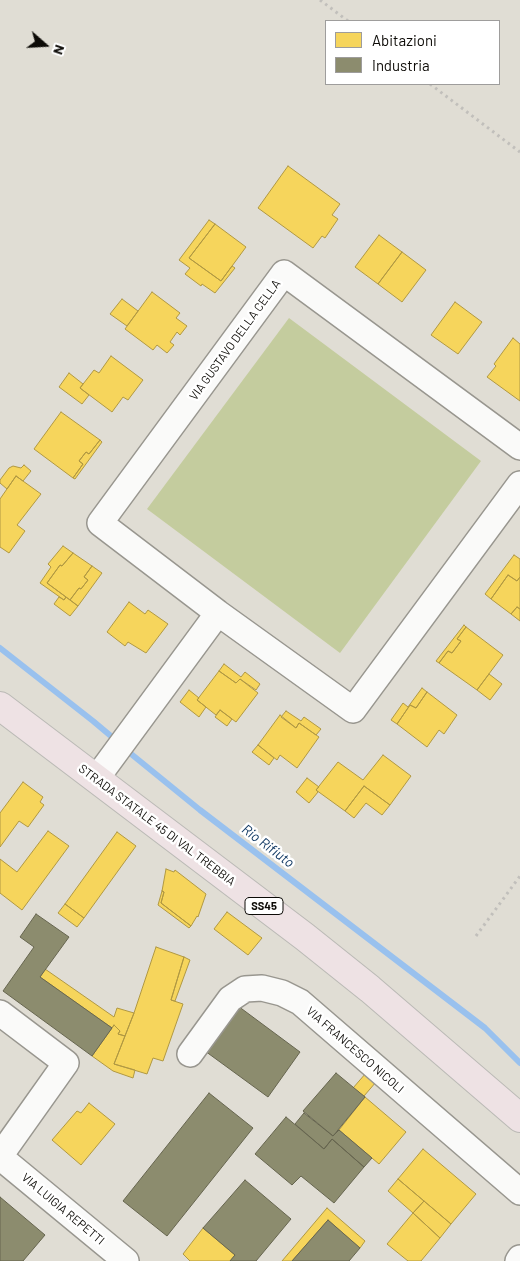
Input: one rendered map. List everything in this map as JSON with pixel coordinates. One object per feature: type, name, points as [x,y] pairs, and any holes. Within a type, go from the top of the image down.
[{"type":"main road","name":"STRADA STATALE 45 DI VAL TREBBIA","points":[[0,706],[305,937],[370,989],[520,1118]]},
{"type":"street","name":"VIA GUSTAVO DELLA CELLA","points":[[520,447],[284,273],[100,523],[218,613],[353,710],[520,484]]},
{"type":"street","points":[[96,779],[218,613]]},
{"type":"street","name":"VIA FRANCESCO NICOLI","points":[[190,1054],[230,999],[245,989],[262,988],[282,993],[300,1002],[520,1192]]},
{"type":"street","name":"VIA LUIGIA REPETTI","points":[[0,1013],[66,1063],[0,1156],[126,1261]]},
{"type":"path","points":[[320,0],[347,20]]},
{"type":"path","points":[[431,85],[520,152]]},
{"type":"path","points":[[476,936],[520,876]]},
{"type":"green space","points":[[289,318],[481,461],[340,653],[147,509]]},
{"type":"building: Abitazioni","points":[[288,166],[340,204],[332,215],[338,219],[325,238],[322,236],[313,248],[258,208]]},
{"type":"building: Abitazioni","points":[[209,220],[215,224],[189,258],[221,281],[232,266],[235,268],[215,293],[202,284],[201,286],[185,274],[190,268],[179,260]]},
{"type":"building: Abitazioni","points":[[215,224],[246,247],[221,281],[189,258]]},
{"type":"building: Abitazioni","points":[[379,235],[402,252],[378,284],[355,267]]},
{"type":"building: Abitazioni","points":[[402,252],[426,270],[402,302],[378,284]]},
{"type":"building: Abitazioni","points":[[152,292],[180,313],[176,318],[187,326],[180,335],[177,332],[170,342],[174,345],[167,353],[157,345],[153,350],[125,329]]},
{"type":"building: Abitazioni","points":[[122,299],[138,311],[127,326],[110,314]]},
{"type":"building: Abitazioni","points":[[455,302],[482,322],[458,354],[431,335]]},
{"type":"building: Abitazioni","points":[[513,338],[520,344],[520,401],[487,377]]},
{"type":"building: Abitazioni","points":[[111,356],[143,380],[128,400],[123,397],[112,412],[80,388],[94,370],[99,373]]},
{"type":"building: Abitazioni","points":[[69,373],[83,384],[80,388],[89,395],[82,404],[59,387]]},
{"type":"building: Abitazioni","points":[[61,412],[100,440],[89,454],[86,452],[79,461],[83,464],[73,478],[34,449]]},
{"type":"building: Abitazioni","points":[[100,440],[102,442],[75,479],[73,478],[83,464],[79,461],[86,452],[89,454]]},
{"type":"building: Abitazioni","points":[[24,465],[31,471],[23,481],[16,476],[7,489],[0,483],[0,480],[9,468],[13,466],[21,468]]},
{"type":"building: Abitazioni","points":[[16,476],[41,494],[17,525],[25,531],[9,553],[0,547],[0,499]]},
{"type":"building: Abitazioni","points":[[63,546],[73,553],[62,566],[60,565],[47,583],[66,597],[64,600],[40,583],[51,567],[48,564]]},
{"type":"building: Abitazioni","points":[[73,553],[92,566],[84,577],[88,580],[70,600],[47,583],[60,565],[62,566]]},
{"type":"building: Abitazioni","points":[[514,555],[520,559],[520,577],[517,581],[508,575],[491,599],[485,594]]},
{"type":"building: Abitazioni","points":[[92,566],[102,573],[78,606],[70,600],[88,580],[84,577]]},
{"type":"building: Abitazioni","points":[[508,575],[517,581],[520,577],[520,609],[517,607],[511,614],[491,599]]},
{"type":"building: Abitazioni","points":[[59,597],[64,600],[66,597],[78,606],[70,616],[54,604]]},
{"type":"building: Abitazioni","points":[[129,602],[145,614],[148,610],[168,624],[146,653],[128,642],[125,646],[107,632]]},
{"type":"building: Abitazioni","points":[[517,607],[520,609],[520,621],[511,614]]},
{"type":"building: Abitazioni","points":[[464,625],[466,627],[457,639],[461,641],[452,653],[448,651],[439,663],[436,661]]},
{"type":"building: Abitazioni","points":[[466,627],[503,655],[477,690],[439,663],[448,651],[452,653],[461,641],[457,639]]},
{"type":"building: Abitazioni","points":[[224,664],[241,677],[245,672],[260,684],[256,690],[240,679],[236,683],[219,671]]},
{"type":"building: Abitazioni","points":[[219,671],[236,683],[240,679],[258,693],[236,722],[220,710],[216,715],[197,700]]},
{"type":"building: Abitazioni","points":[[489,674],[502,684],[490,700],[477,690]]},
{"type":"building: Abitazioni","points":[[422,688],[427,692],[416,708],[410,705],[397,724],[391,720],[403,703],[408,707]]},
{"type":"building: Abitazioni","points":[[189,690],[206,707],[199,717],[180,702]]},
{"type":"building: Abitazioni","points":[[427,692],[457,715],[444,734],[439,730],[427,747],[397,724],[410,705],[416,708]]},
{"type":"building: Abitazioni","points":[[220,710],[232,719],[227,726],[215,717]]},
{"type":"building: Abitazioni","points":[[286,711],[301,721],[304,717],[321,729],[316,735],[299,723],[296,728],[281,717]]},
{"type":"building: Abitazioni","points":[[280,715],[296,728],[299,723],[319,737],[297,768],[280,755],[277,760],[258,745]]},
{"type":"building: Abitazioni","points":[[258,745],[274,758],[269,765],[252,752]]},
{"type":"building: Abitazioni","points":[[383,755],[411,776],[390,805],[364,786],[345,811],[316,790],[338,762],[363,780]]},
{"type":"building: Abitazioni","points":[[307,778],[319,787],[316,790],[318,792],[309,803],[296,792]]},
{"type":"building: Abitazioni","points":[[23,782],[43,797],[40,802],[44,805],[28,827],[19,821],[0,847],[0,813]]},
{"type":"building: Abitazioni","points":[[364,786],[390,805],[382,815],[366,803],[354,818],[345,811]]},
{"type":"building: Abitazioni","points":[[48,831],[69,846],[22,910],[0,893],[0,859],[17,872]]},
{"type":"building: Abitazioni","points":[[117,832],[136,846],[84,918],[65,904]]},
{"type":"building: Abitazioni","points":[[166,869],[174,872],[175,870],[206,894],[198,917],[191,926],[161,903]]},
{"type":"building: Abitazioni","points":[[162,891],[164,892],[161,903],[191,926],[189,928],[158,905]]},
{"type":"building: Abitazioni","points":[[65,904],[84,918],[77,927],[58,913]]},
{"type":"building: Abitazioni","points":[[227,912],[262,938],[248,955],[214,929]]},
{"type":"building: Abitazioni","points":[[156,947],[184,957],[171,1000],[183,1004],[163,1061],[153,1058],[147,1074],[114,1064],[134,1013]]},
{"type":"building: Abitazioni","points":[[184,957],[190,960],[175,1001],[171,1000]]},
{"type":"building: Abitazioni","points":[[45,969],[114,1017],[117,1008],[134,1013],[125,1036],[118,1034],[120,1031],[114,1025],[112,1028],[40,977]]},
{"type":"building: Abitazioni","points":[[114,1025],[120,1031],[118,1034],[125,1036],[114,1064],[135,1070],[133,1078],[113,1071],[92,1056]]},
{"type":"building: Abitazioni","points":[[366,1073],[376,1082],[364,1096],[353,1088]]},
{"type":"building: Abitazioni","points":[[365,1097],[406,1132],[379,1164],[339,1130]]},
{"type":"building: Abitazioni","points":[[89,1103],[115,1124],[81,1165],[52,1140],[77,1111],[81,1113]]},
{"type":"building: Abitazioni","points":[[423,1149],[476,1194],[451,1224],[398,1179]]},
{"type":"building: Abitazioni","points":[[398,1179],[424,1201],[413,1213],[388,1191]]},
{"type":"building: Abitazioni","points":[[424,1201],[451,1224],[440,1238],[413,1213]]},
{"type":"building: Abitazioni","points":[[327,1208],[365,1241],[360,1248],[328,1220],[292,1261],[282,1261]]},
{"type":"building: Abitazioni","points":[[413,1213],[440,1238],[421,1261],[408,1261],[387,1244]]},
{"type":"building: Abitazioni","points":[[203,1228],[235,1255],[230,1261],[190,1261],[183,1254]]},
{"type":"building: Industria","points":[[36,914],[69,937],[40,977],[112,1028],[92,1056],[3,991],[34,947],[20,937]]},
{"type":"building: Industria","points":[[238,1006],[300,1052],[268,1097],[205,1051]]},
{"type":"building: Industria","points":[[336,1073],[365,1097],[333,1136],[303,1111]]},
{"type":"building: Industria","points":[[209,1093],[253,1128],[167,1236],[123,1201]]},
{"type":"building: Industria","points":[[304,1113],[333,1136],[339,1130],[372,1158],[364,1167],[332,1139],[324,1149],[295,1124]]},
{"type":"building: Industria","points":[[286,1117],[324,1149],[332,1139],[364,1167],[334,1203],[301,1176],[292,1185],[255,1154]]},
{"type":"building: Industria","points":[[245,1180],[291,1219],[256,1261],[230,1261],[235,1255],[203,1228]]},
{"type":"building: Industria","points":[[0,1197],[45,1235],[23,1261],[0,1261]]},
{"type":"building: Industria","points":[[328,1220],[360,1248],[349,1261],[292,1261]]},
{"type":"waterway","name":"Rio Rifiuto","points":[[0,648],[118,742]]},
{"type":"waterway","name":"Rio Rifiuto","points":[[125,749],[200,810],[485,1028],[520,1063]]}]
